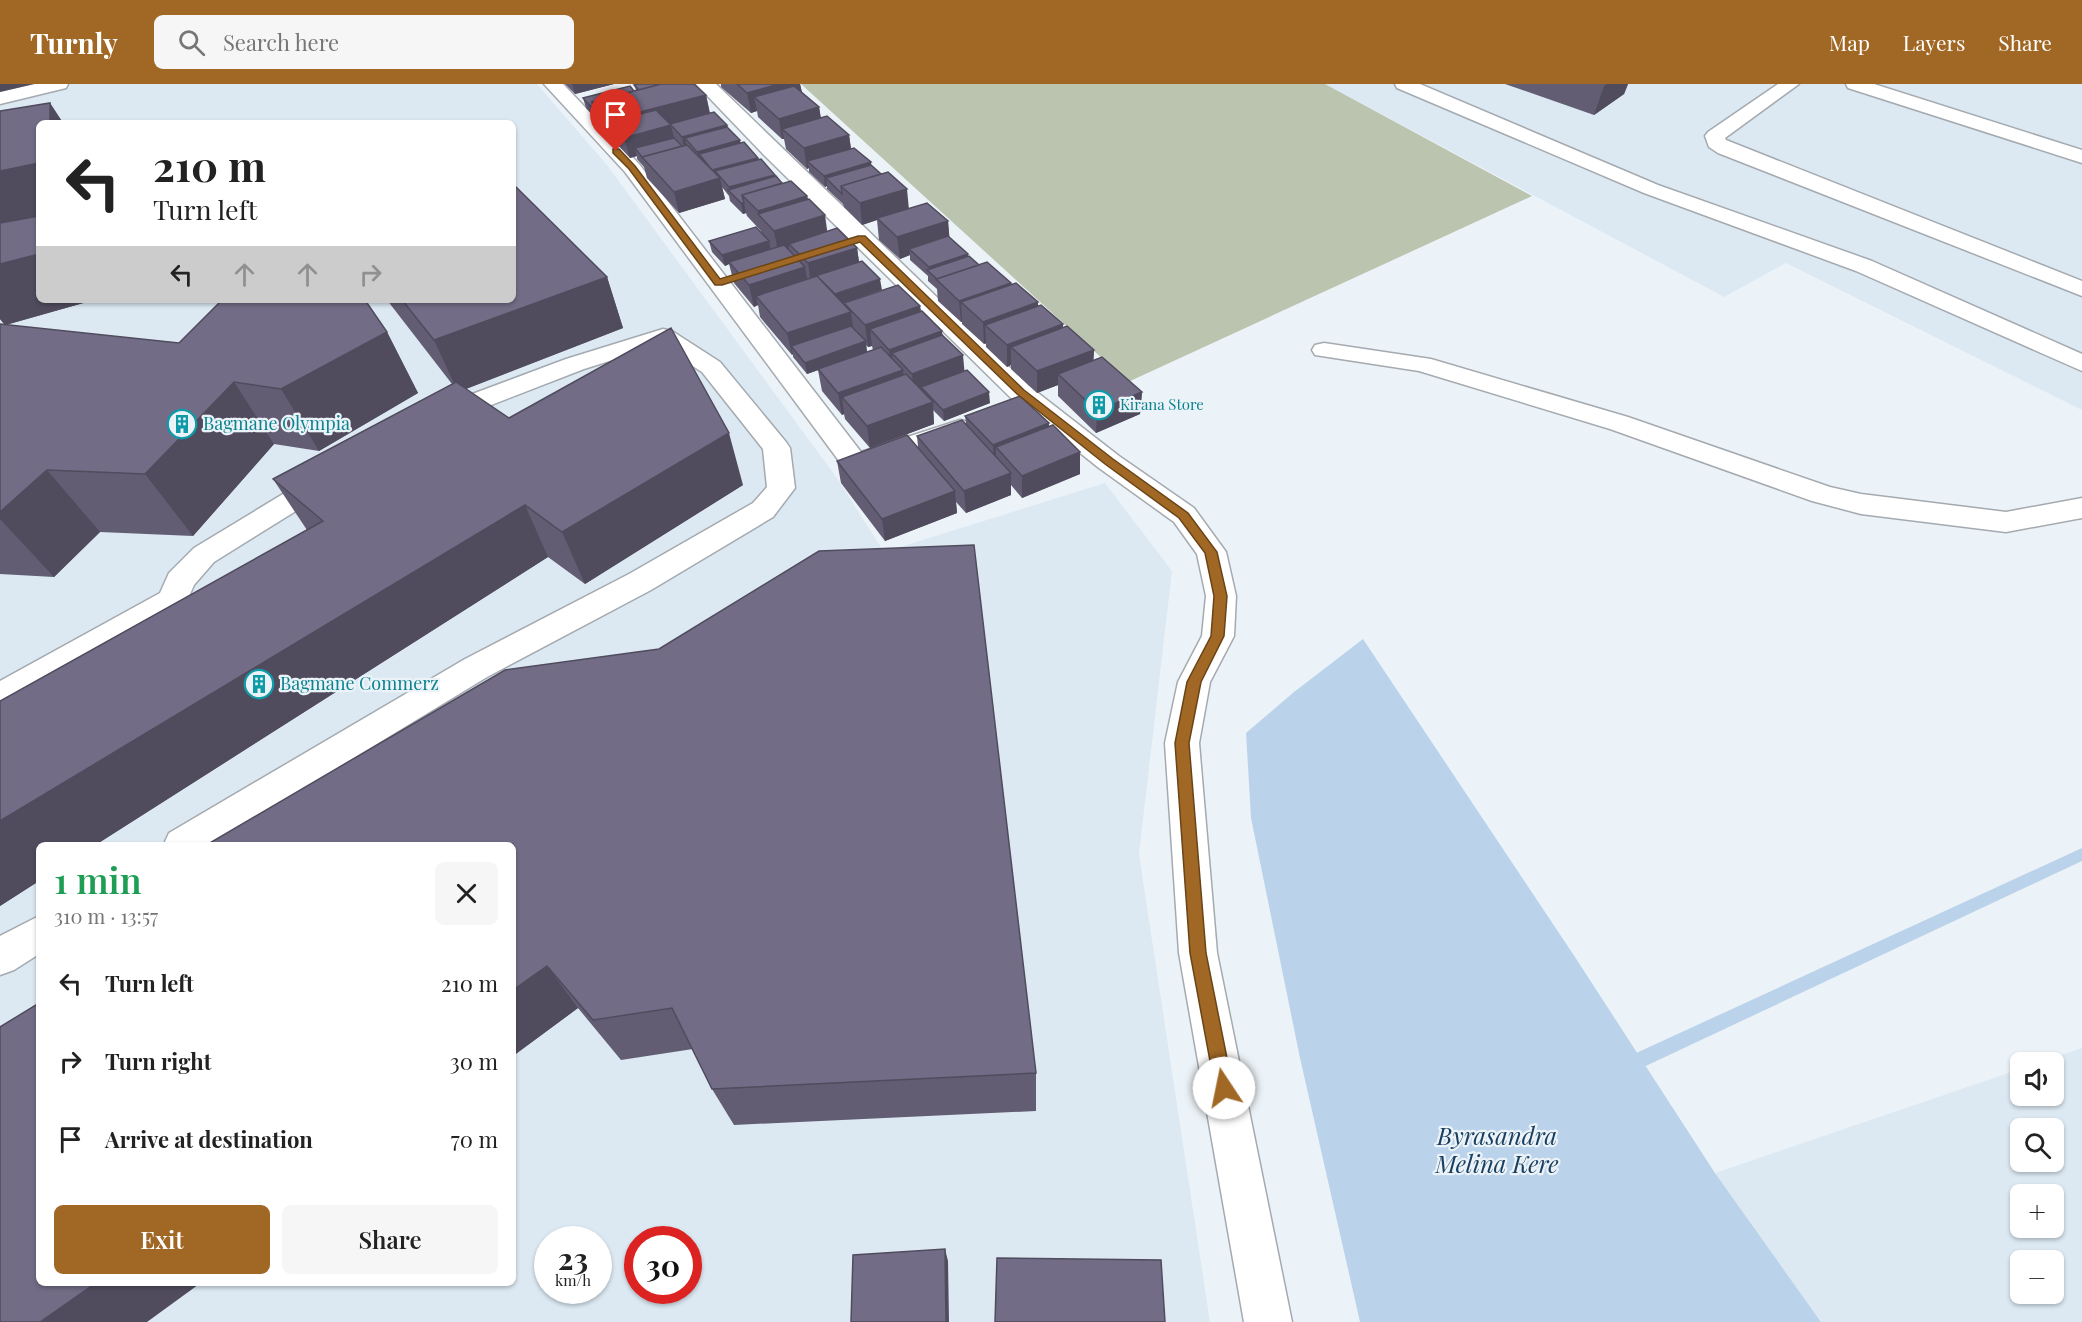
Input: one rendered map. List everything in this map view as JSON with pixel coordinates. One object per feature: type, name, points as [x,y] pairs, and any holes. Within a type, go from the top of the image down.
[{"type":"street","points":[[0,98],[59,84]]},
{"type":"street","points":[[553,84],[632,168],[729,279],[855,463],[979,422]]},
{"type":"street","points":[[705,84],[851,242],[1023,407],[1109,462],[1184,515],[1211,552],[1221,596],[1218,636],[1194,682],[1182,743],[1198,953],[1268,1322]]},
{"type":"street","points":[[1404,84],[1651,189],[1864,266],[2082,363]]},
{"type":"street","points":[[1790,84],[1715,136],[1716,143],[1725,150],[2082,289]]},
{"type":"street","points":[[1855,84],[2082,157]]},
{"type":"street","points":[[185,842],[476,668],[640,582],[763,510],[781,488],[776,448],[711,367],[663,336],[574,364],[422,422],[412,428]]},
{"type":"street","points":[[1324,350],[1422,364],[1619,423],[1822,494],[1861,504],[2006,522],[2082,508]]},
{"type":"street","points":[[0,696],[173,600],[180,581],[204,555],[352,464]]},
{"type":"street","points":[[0,957],[36,935]]},
{"type":"shaded area","points":[[0,84],[537,84],[607,165],[837,478],[884,552],[1105,483],[1172,571],[1139,854],[1210,1322],[0,1322]]},
{"type":"shaded area","points":[[1325,84],[2082,84],[2082,410],[1786,263],[1724,297]]},
{"type":"shaded area","points":[[2082,1048],[2082,1322],[1821,1322],[1715,1173],[2010,1072],[2010,1106],[2064,1106],[2064,1054]]},
{"type":"green space","points":[[801,84],[1325,84],[1532,196],[1128,382]]},
{"type":"water","name":"Byrasandra Melina Kere","points":[[1363,639],[1575,957],[1715,1173],[1821,1322],[1360,1322],[1300,1058],[1251,818],[1246,733],[1294,692]]},
{"type":"building","points":[[661,84],[639,90],[634,85]]},
{"type":"building","points":[[661,84],[694,84],[706,95],[609,120],[592,102]]},
{"type":"building","points":[[737,84],[779,84],[747,93]]},
{"type":"building","points":[[630,86],[634,91],[592,102],[594,110],[583,98]]},
{"type":"building","points":[[794,86],[819,107],[779,119],[754,97]]},
{"type":"building","points":[[50,103],[50,120],[36,120],[36,164],[0,171],[0,111]]},
{"type":"building","points":[[656,110],[671,125],[624,138],[609,122]]},
{"type":"building","points":[[714,112],[727,125],[682,137],[670,124]]},
{"type":"building","points":[[827,116],[849,135],[804,148],[782,129]]},
{"type":"building","points":[[727,127],[740,140],[697,152],[685,138]]},
{"type":"building","points":[[674,138],[682,146],[642,157],[635,148]]},
{"type":"building","points":[[744,142],[758,158],[712,170],[699,154]]},
{"type":"building","points":[[687,145],[720,178],[674,192],[642,157]]},
{"type":"building","points":[[854,148],[871,162],[824,176],[807,161]]},
{"type":"building","points":[[761,159],[775,175],[729,187],[715,171]]},
{"type":"building","points":[[871,165],[881,174],[841,186],[842,194],[826,178]]},
{"type":"building","points":[[888,172],[907,189],[860,203],[841,186]]},
{"type":"building","points":[[776,176],[782,183],[742,195],[744,203],[741,203],[728,190]]},
{"type":"building","points":[[791,181],[807,196],[758,211],[742,195]]},
{"type":"building","points":[[516,187],[607,277],[434,340],[404,303],[516,303]]},
{"type":"building","points":[[809,199],[825,215],[774,231],[758,214]]},
{"type":"building","points":[[927,203],[948,221],[897,237],[877,218]]},
{"type":"building","points":[[36,217],[36,255],[0,264],[0,223]]},
{"type":"building","points":[[756,227],[769,241],[722,255],[709,241]]},
{"type":"building","points":[[837,228],[857,248],[808,263],[789,244]]},
{"type":"building","points":[[948,236],[968,254],[929,267],[909,249]]},
{"type":"building","points":[[784,245],[805,267],[749,285],[729,262]]},
{"type":"building","points":[[969,256],[979,265],[937,279],[927,270]]},
{"type":"building","points":[[862,261],[880,279],[835,294],[815,276]]},
{"type":"building","points":[[987,262],[1011,283],[959,301],[936,279]]},
{"type":"building","points":[[817,276],[851,312],[787,333],[756,296]]},
{"type":"building","points":[[1016,283],[1038,302],[983,322],[961,302]]},
{"type":"building","points":[[898,285],[920,306],[865,325],[844,303]]},
{"type":"building","points":[[219,303],[367,303],[387,332],[281,389],[234,382],[145,474],[47,470],[0,512],[0,324],[179,343]]},
{"type":"building","points":[[1041,305],[1063,324],[1007,345],[985,325]]},
{"type":"building","points":[[922,311],[942,331],[889,350],[870,329]]},
{"type":"building","points":[[851,326],[866,341],[805,363],[791,346]]},
{"type":"building","points":[[1067,326],[1094,350],[1037,371],[1011,347]]},
{"type":"building","points":[[671,328],[729,433],[562,532],[525,505],[0,821],[0,701],[323,521],[273,479],[456,382],[509,418]]},
{"type":"building","points":[[942,335],[963,355],[912,374],[892,353]]},
{"type":"building","points":[[881,347],[903,370],[838,393],[818,369]]},
{"type":"building","points":[[1102,357],[1142,392],[1097,411],[1058,374]]},
{"type":"building","points":[[967,370],[989,392],[943,410],[921,387]]},
{"type":"building","points":[[906,374],[933,402],[867,426],[842,397]]},
{"type":"building","points":[[1020,396],[1049,423],[993,445],[965,416]]},
{"type":"building","points":[[962,420],[1011,473],[964,491],[917,436]]},
{"type":"building","points":[[1053,425],[1080,452],[1022,476],[996,447]]},
{"type":"building","points":[[907,435],[955,491],[882,519],[837,461]]},
{"type":"building","points":[[974,545],[1036,1073],[712,1089],[672,1008],[593,1020],[547,966],[516,988],[516,842],[211,842],[505,670],[659,649],[819,551]]},
{"type":"building","points":[[36,1005],[36,1286],[91,1286],[40,1322],[0,1322],[0,1027]]},
{"type":"building","points":[[945,1249],[946,1322],[851,1322],[853,1255]]},
{"type":"building","points":[[997,1258],[1161,1260],[1165,1322],[995,1322]]},
{"type":"waterway","points":[[1627,1066],[2082,854]]},
{"type":"place","name":"Kirana Store","points":[[1099,405]]},
{"type":"place","name":"Bagmane Olympia","points":[[182,424]]},
{"type":"place","name":"Bagmane Commerz","points":[[259,684]]},
{"type":"route","points":[[616,151],[632,168],[718,283],[862,238],[1020,392],[1109,462],[1184,515],[1211,552],[1221,596],[1218,636],[1194,682],[1182,743],[1198,953],[1224,1088]]}]
